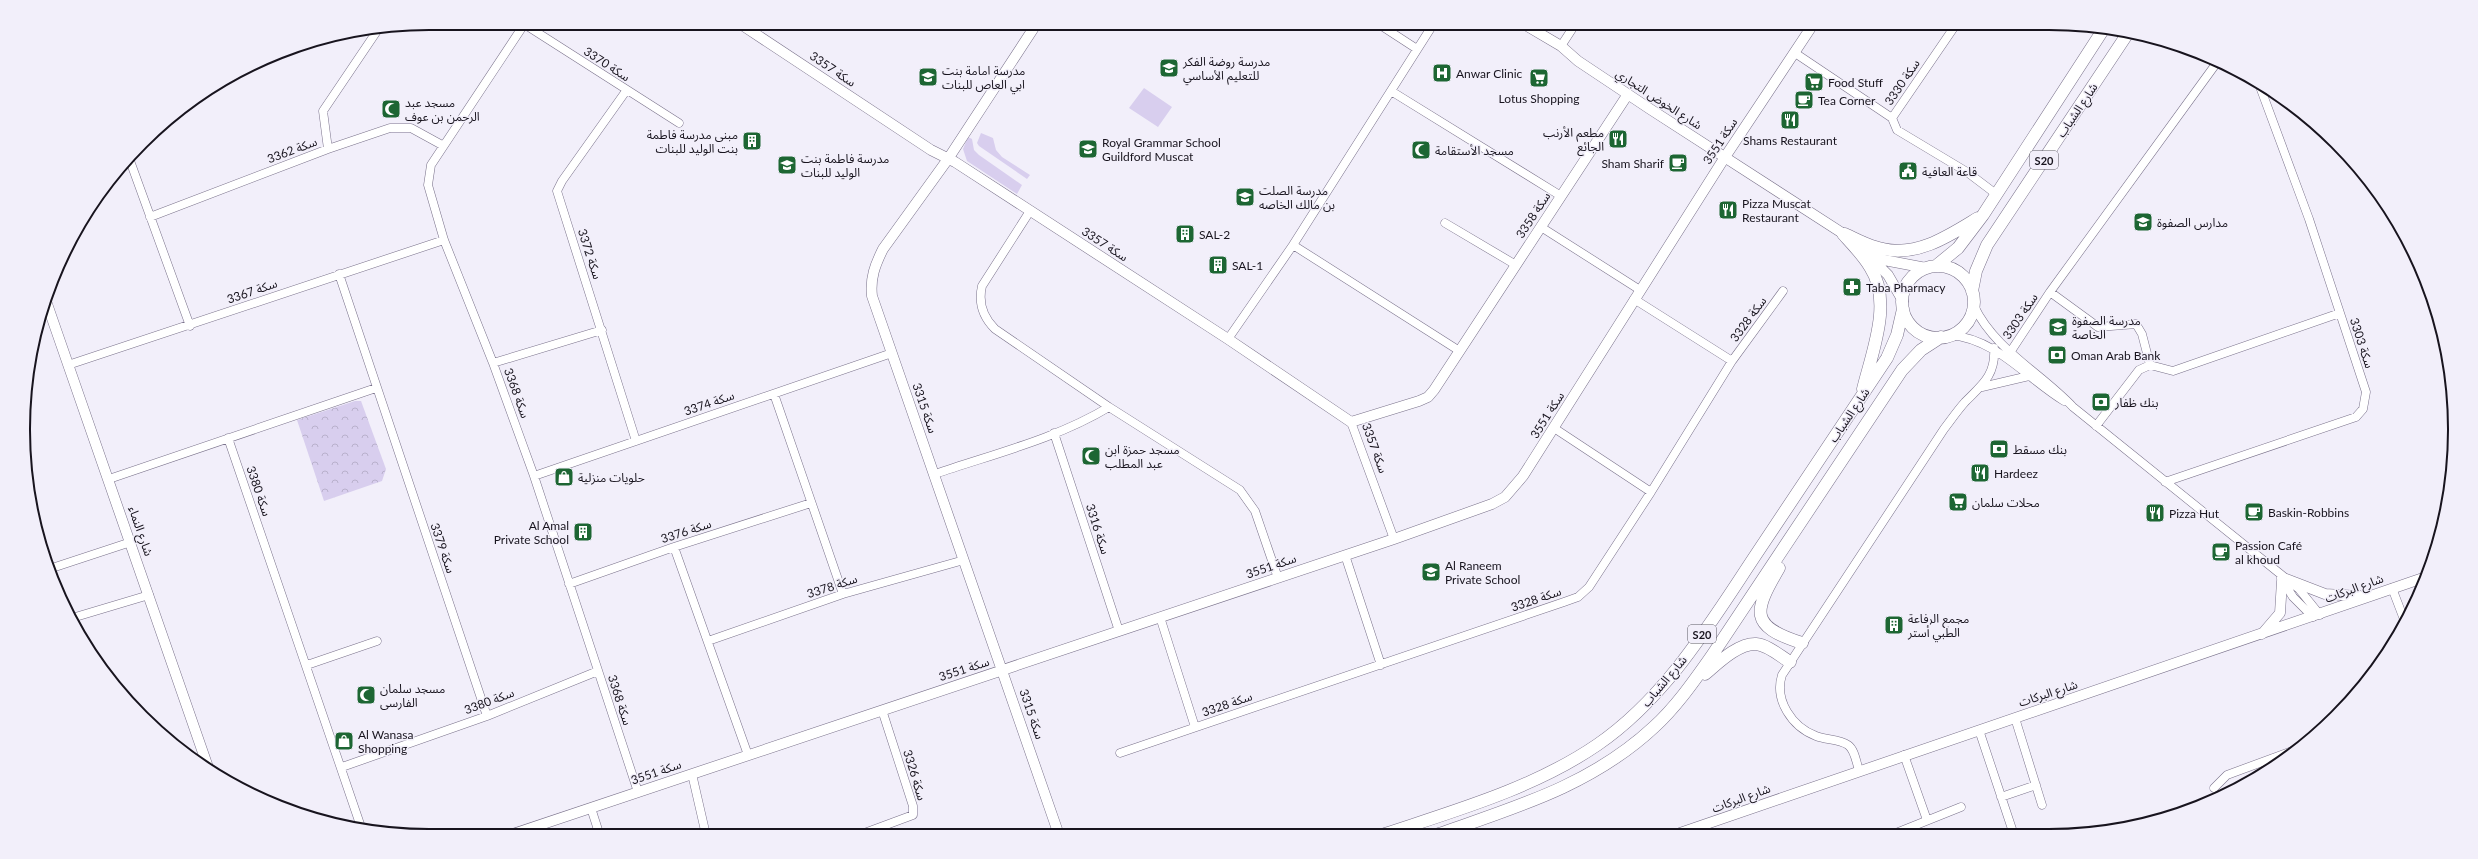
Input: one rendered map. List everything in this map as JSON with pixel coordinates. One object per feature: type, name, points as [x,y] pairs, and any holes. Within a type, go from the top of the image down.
[{"type":"main road","name":"شارع الشباب","points":[[1931,267],[1958,248],[1983,215],[2100,33]]},
{"type":"main road","name":"شارع الشباب","points":[[1972,291],[1976,271],[1987,245],[2125,38]]},
{"type":"main road","points":[[1843,234],[1883,250],[1920,248],[1948,236],[1983,215]]},
{"type":"main road","points":[[1843,234],[1870,267],[1877,282],[1880,308],[1878,330],[1860,399]]},
{"type":"main road","name":"S20","points":[[1903,305],[1906,288],[1912,277],[1931,267],[1945,266],[1962,275],[1972,291],[1974,306],[1966,324],[1945,336]]},
{"type":"main road","name":"شارع الشباب","points":[[1400,829],[1463,808],[1560,768],[1598,745],[1631,718],[1671,677],[1713,619],[1887,358],[1897,335],[1903,305]]},
{"type":"main road","points":[[1903,305],[1913,327],[1921,333],[1945,336]]},
{"type":"main road","name":"شارع الشباب","points":[[1454,829],[1524,805],[1566,788],[1604,765],[1654,727],[1690,686],[1902,370],[1921,350],[1945,336]]},
{"type":"main road","points":[[1802,643],[1774,632],[1763,624],[1760,608],[1762,599],[1791,548],[1806,514]]},
{"type":"main road","points":[[1690,686],[1726,655],[1756,644],[1768,648],[1790,662]]},
{"type":"street","name":"سكة 3368","points":[[520,30],[430,165],[428,185],[444,240],[493,363],[534,476],[638,792]]},
{"type":"street","name":"سكة 3370","points":[[533,30],[626,91],[679,123]]},
{"type":"street","name":"سكة 3357","points":[[750,30],[930,150],[948,159],[1030,211],[1228,339],[1351,422],[1394,539]]},
{"type":"street","name":"سكة 3315","points":[[1032,30],[948,159],[883,249],[876,263],[871,284],[872,296],[1003,670],[1056,829]]},
{"type":"street","points":[[1388,30],[1417,49]]},
{"type":"street","points":[[1228,339],[1292,245],[1429,30]]},
{"type":"street","name":"شارع الخوض التجاري","points":[[1534,30],[1561,46],[1628,94],[1884,260],[1931,267]]},
{"type":"street","points":[[1561,46],[1571,30]]},
{"type":"street","name":"سكة 3551","points":[[528,829],[1394,539],[1492,504],[1505,497],[1515,487],[1554,428],[1725,157],[1809,30]]},
{"type":"street","name":"سكة 3330","points":[[1795,52],[1892,118],[1952,30]]},
{"type":"street","points":[[328,149],[323,111],[375,33]]},
{"type":"street","name":"سكة 3303","points":[[2011,351],[2050,292],[2214,66]]},
{"type":"street","name":"سكة 3372","points":[[626,91],[557,191],[636,441]]},
{"type":"street","points":[[1391,91],[1561,196]]},
{"type":"street","name":"سكة 3303","points":[[2165,482],[2356,417],[2363,409],[2366,392],[2309,219],[2262,92]]},
{"type":"street","name":"سكة 3358","points":[[1351,422],[1428,397],[1458,350],[1516,266],[1628,94]]},
{"type":"street","points":[[1892,118],[1897,130],[1968,172],[1996,194]]},
{"type":"street","name":"سكة 3362","points":[[150,217],[328,149],[397,127],[417,130],[442,145]]},
{"type":"street","points":[[131,164],[190,326]]},
{"type":"street","points":[[1030,211],[982,286],[979,298],[987,321],[995,329],[1109,407],[1240,490],[1255,512],[1278,578]]},
{"type":"street","points":[[1445,223],[1516,266]]},
{"type":"street","points":[[1541,227],[1640,290]]},
{"type":"street","name":"شارع الخوض التجاري","points":[[1843,234],[1880,266],[1903,305]]},
{"type":"street","name":"سكة 3367","points":[[68,365],[190,326],[339,274],[444,240]]},
{"type":"street","points":[[1292,245],[1458,350]]},
{"type":"street","name":"سكة 3379","points":[[339,274],[487,716]]},
{"type":"street","name":"سكة 3328","points":[[1120,753],[1578,597],[1589,587],[1651,492],[1732,361],[1783,291]]},
{"type":"street","points":[[2050,292],[2098,327],[2136,324],[2142,334],[2150,366]]},
{"type":"street","name":"سكة 3328","points":[[1634,299],[1732,361]]},
{"type":"street","points":[[1974,306],[1990,333],[2051,384],[2073,407]]},
{"type":"street","name":"شارع النماء","points":[[49,309],[206,760]]},
{"type":"street","points":[[2096,426],[2139,370],[2150,366],[2172,371],[2340,313]]},
{"type":"street","points":[[493,363],[602,330]]},
{"type":"street","points":[[1945,336],[1973,339],[1994,348],[2029,376],[2073,407],[2282,578],[2305,595],[2317,616]]},
{"type":"street","points":[[1859,770],[1854,752],[1847,744],[1806,732],[1788,713],[1780,696],[1782,675],[1957,410],[1981,388],[1993,370],[1994,348]]},
{"type":"street","name":"سكة 3374","points":[[534,476],[892,353]]},
{"type":"street","points":[[1981,388],[2029,376]]},
{"type":"street","points":[[109,479],[376,388]]},
{"type":"street","points":[[774,394],[844,594]]},
{"type":"street","points":[[934,474],[1054,433],[1091,418],[1109,407]]},
{"type":"street","points":[[1554,428],[1651,492]]},
{"type":"street","name":"سكة 3316","points":[[1054,433],[1119,631]]},
{"type":"street","name":"سكة 3380","points":[[228,438],[342,767],[360,823]]},
{"type":"street","name":"سكة 3376","points":[[569,584],[674,547],[811,503]]},
{"type":"street","points":[[54,567],[131,542]]},
{"type":"street","points":[[674,547],[748,755]]},
{"type":"street","points":[[1345,555],[1381,665]]},
{"type":"street","name":"سكة 3378","points":[[708,641],[844,594],[964,560]]},
{"type":"street","points":[[2282,578],[2325,594],[2368,596]]},
{"type":"street","points":[[2262,635],[2280,613],[2282,578]]},
{"type":"street","name":"شارع البركات","points":[[1695,829],[1859,770],[2262,635],[2368,596],[2419,579]]},
{"type":"street","points":[[2392,588],[2402,615]]},
{"type":"street","points":[[77,617],[149,595]]},
{"type":"street","name":"سكة 3328","points":[[1160,617],[1196,727]]},
{"type":"street","points":[[307,665],[377,641]]},
{"type":"street","name":"سكة 3380","points":[[342,767],[487,716],[598,671]]},
{"type":"street","name":"سكة 3326","points":[[875,829],[913,815],[914,806],[882,710]]},
{"type":"street","points":[[2015,718],[2042,804]]},
{"type":"street","points":[[1979,730],[2012,829]]},
{"type":"street","points":[[1904,755],[1927,820]]},
{"type":"street","points":[[2214,788],[2227,775],[2278,756]]},
{"type":"street","points":[[692,774],[705,829]]},
{"type":"street","points":[[2001,797],[2036,785]]},
{"type":"street","points":[[1906,829],[1961,807]]},
{"type":"street","points":[[592,808],[598,829]]},
{"type":"green space","points":[[1144,88],[1172,107],[1158,127],[1129,108]]},
{"type":"green space","points":[[981,133],[993,138],[996,150],[1002,157],[1030,175],[1027,179],[979,146],[977,143]]},
{"type":"green space","points":[[968,137],[972,139],[974,150],[979,155],[1022,185],[1017,194],[967,161],[963,149]]},
{"type":"green space","points":[[355,401],[361,401],[386,469],[382,481],[324,501],[297,420]]},
{"type":"place","name":"مدرسة روضة الفكر للتعليم الأساسي","points":[[1169,68]]},
{"type":"place","name":"Anwar Clinic","points":[[1442,73]]},
{"type":"place","name":"مدرسة امامة بنت ابي العاص للبنات","points":[[928,77]]},
{"type":"place","name":"Lotus Shopping","points":[[1539,78]]},
{"type":"place","name":"Food Stuff","points":[[1814,82]]},
{"type":"place","name":"Tea Corner","points":[[1804,100]]},
{"type":"place","name":"مسجد عبد الرحمن بن عوف","points":[[391,109]]},
{"type":"place","name":"Shams Restaurant","points":[[1790,120]]},
{"type":"place","name":"مطعم الأرنب الجائع","points":[[1618,139]]},
{"type":"place","name":"مبنى مدرسة فاطمة بنت الوليد للبنات","points":[[752,141]]},
{"type":"place","name":"Royal Grammar School Guildford Muscat","points":[[1088,149]]},
{"type":"place","name":"مسجد الأستقامة","points":[[1421,150]]},
{"type":"place","name":"Sham Sharif","points":[[1678,163]]},
{"type":"place","name":"مدرسة فاطمة بنت الوليد للبنات","points":[[787,165]]},
{"type":"place","name":"قاعة العافية","points":[[1908,171]]},
{"type":"place","name":"مدرسة الصلت بن مالك الخاصه","points":[[1245,197]]},
{"type":"place","name":"Pizza Muscat Restaurant","points":[[1728,210]]},
{"type":"place","name":"مدارس الصفوة","points":[[2143,222]]},
{"type":"place","name":"SAL-2","points":[[1185,234]]},
{"type":"place","name":"SAL-1","points":[[1218,265]]},
{"type":"place","name":"Taba Pharmacy","points":[[1852,287]]},
{"type":"place","name":"مدرسة الصفوة الخاصة","points":[[2058,327]]},
{"type":"place","name":"Oman Arab Bank","points":[[2057,355]]},
{"type":"place","name":"بنك ظفار","points":[[2101,402]]},
{"type":"place","name":"بنك مسقط","points":[[1999,449]]},
{"type":"place","name":"مسجد حمزة ابن عبد المطلب","points":[[1091,456]]},
{"type":"place","name":"Hardeez","points":[[1980,473]]},
{"type":"place","name":"حلويات منزلية","points":[[564,477]]},
{"type":"place","name":"محلات سلمان","points":[[1958,502]]},
{"type":"place","name":"Baskin-Robbins","points":[[2254,512]]},
{"type":"place","name":"Pizza Hut","points":[[2155,513]]},
{"type":"place","name":"Al Amal Private School","points":[[583,532]]},
{"type":"place","name":"Passion Café al khoud","points":[[2221,552]]},
{"type":"place","name":"Al Raneem Private School","points":[[1431,572]]},
{"type":"place","name":"مجمع الرفاعة الطبي أستر","points":[[1894,625]]},
{"type":"place","name":"مسجد سلمان الفارسى","points":[[366,695]]},
{"type":"place","name":"Al Wanasa Shopping","points":[[344,741]]}]
